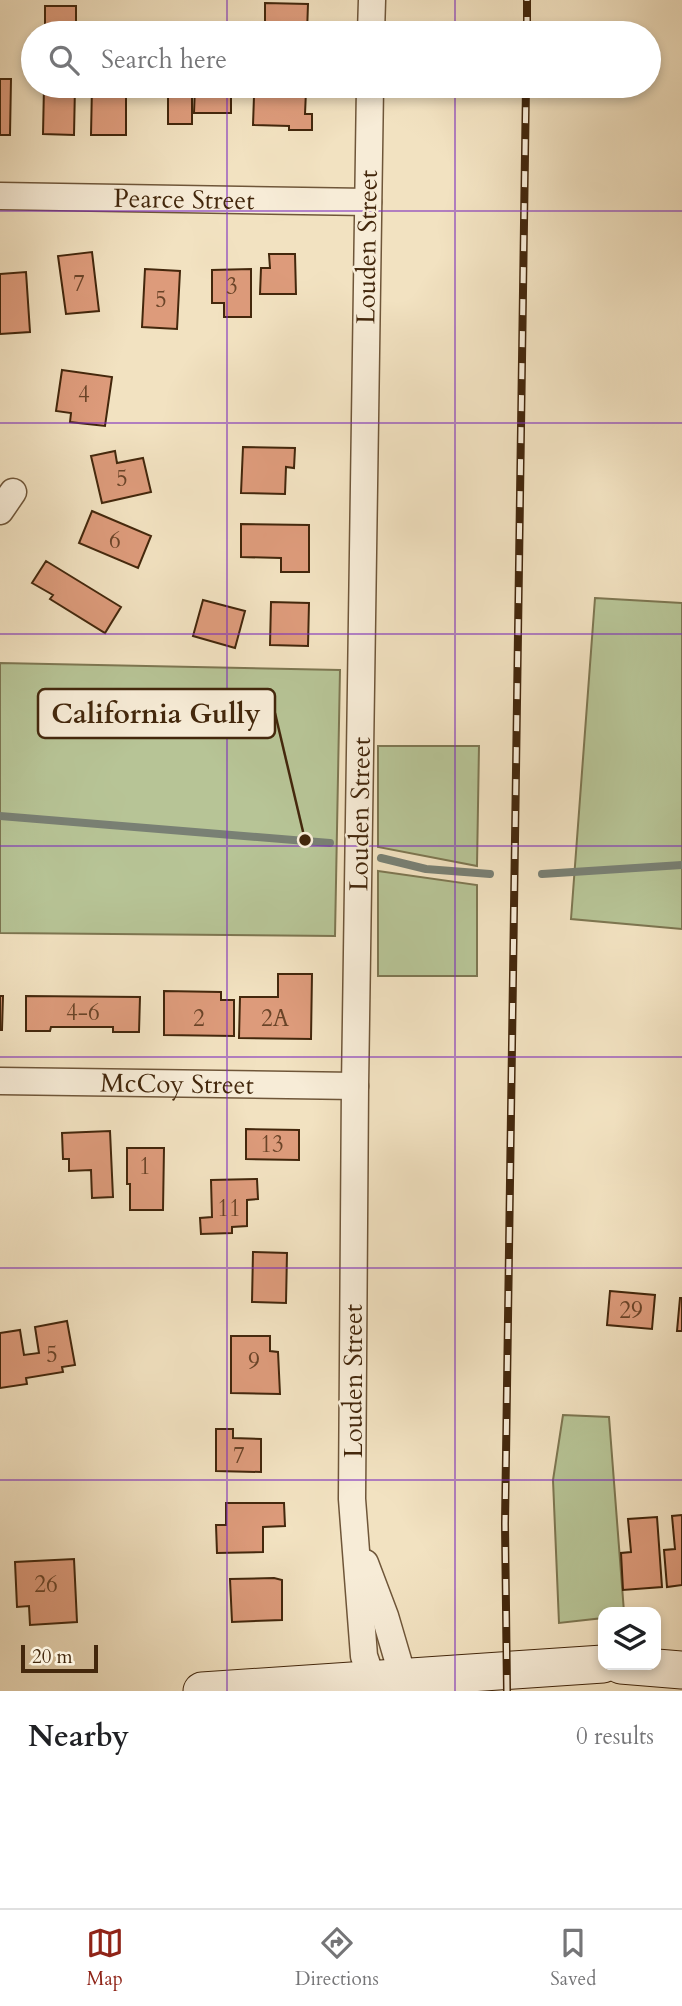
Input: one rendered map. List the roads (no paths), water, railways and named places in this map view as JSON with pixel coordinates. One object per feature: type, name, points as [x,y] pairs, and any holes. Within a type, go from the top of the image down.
[{"type":"street","points":[[371,21],[372,0]]},
{"type":"street","name":"Louden Street","points":[[370,98],[355,1086],[352,1499],[363,1646],[389,1685]]},
{"type":"street","name":"Pearce Street","points":[[0,196],[368,202]]},
{"type":"street","name":"McCoy Street","points":[[0,1081],[355,1086]]},
{"type":"street","points":[[661,1650],[682,1644]]},
{"type":"street","points":[[202,1691],[389,1685],[598,1664]]},
{"type":"street","points":[[661,1668],[682,1670]]},
{"type":"waterway","points":[[0,816],[330,843]]},
{"type":"waterway","points":[[381,858],[426,869],[490,874]]},
{"type":"waterway","points":[[542,874],[682,865]]},
{"type":"railway","points":[[527,0],[527,21]]},
{"type":"railway","points":[[507,1691],[505,1524],[526,98]]},
{"type":"place","name":"California Gully","points":[[305,840]]}]
